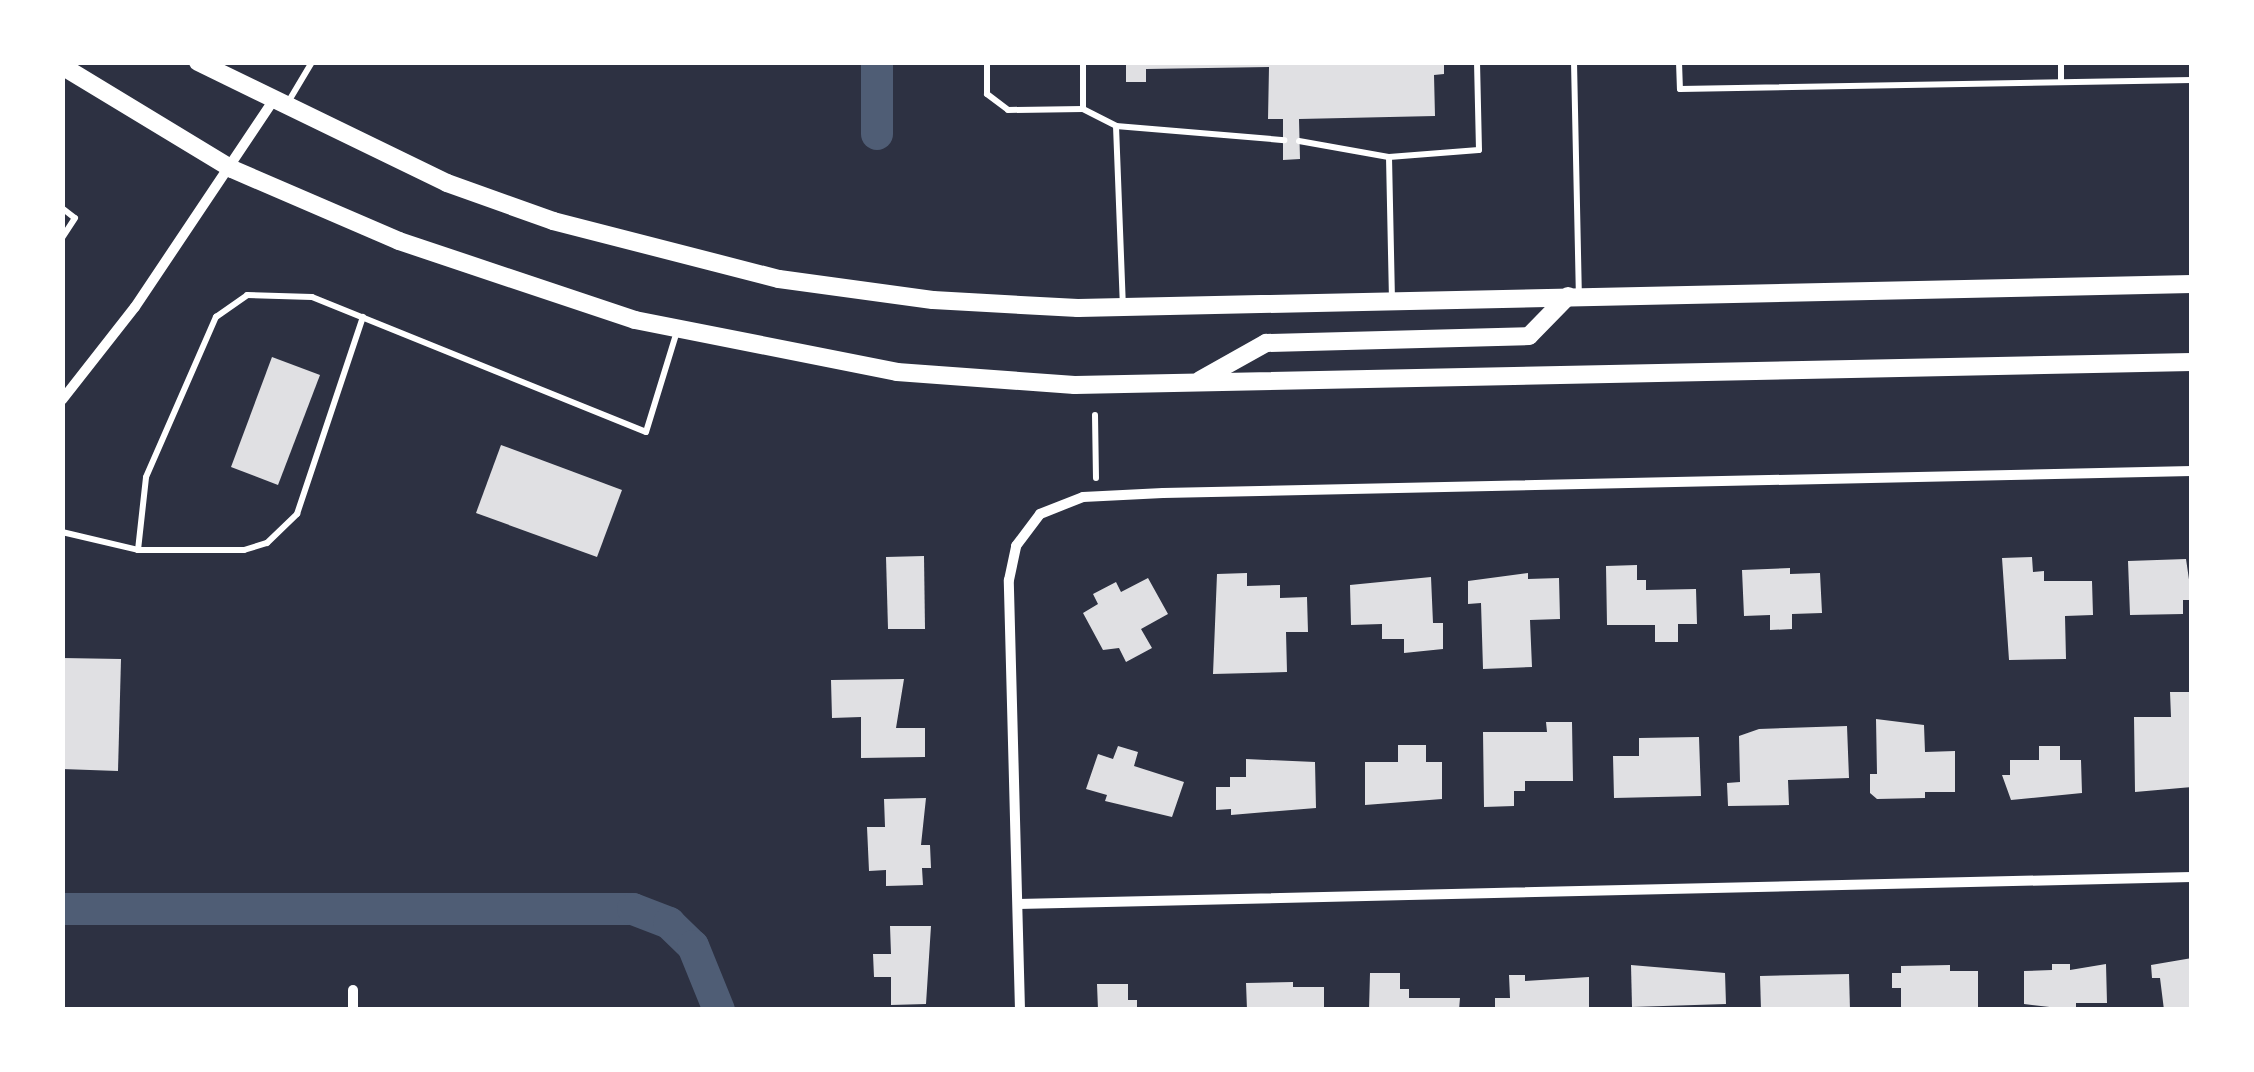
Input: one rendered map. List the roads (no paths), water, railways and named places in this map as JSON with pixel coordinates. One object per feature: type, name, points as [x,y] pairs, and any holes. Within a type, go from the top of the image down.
[{"type":"main road","points":[[198,62],[278,105],[447,183],[553,221],[779,279],[932,300],[1123,307],[2192,284]]},
{"type":"main road","points":[[62,66],[232,169],[399,242],[548,295],[677,330],[816,360],[972,380],[1195,382],[2192,362]]},
{"type":"main road","points":[[1195,382],[1266,343],[1529,336],[1574,296]]},
{"type":"street","points":[[62,400],[278,105]]},
{"type":"street","points":[[1020,1010],[1009,580],[1016,546],[1040,514],[1096,497],[2192,471]]},
{"type":"street","points":[[1018,904],[2192,877]]},
{"type":"street","points":[[353,990],[354,1010]]},
{"type":"lane","points":[[278,105],[312,62]]},
{"type":"lane","points":[[987,62],[988,94],[1008,110],[1083,109],[1116,126],[1284,140]]},
{"type":"lane","points":[[1083,62],[1083,109]]},
{"type":"lane","points":[[1299,141],[1389,156],[1479,150],[1477,62]]},
{"type":"lane","points":[[1574,62],[1574,296]]},
{"type":"lane","points":[[1679,62],[1680,89],[2062,78],[2192,80]]},
{"type":"lane","points":[[2061,62],[2062,78]]},
{"type":"lane","points":[[1116,126],[1123,307]]},
{"type":"lane","points":[[1389,156],[1392,300]]},
{"type":"lane","points":[[62,208],[76,218],[62,238]]},
{"type":"lane","points":[[138,550],[146,477],[216,317],[228,304],[247,295],[291,294],[363,317],[646,432],[677,330]]},
{"type":"lane","points":[[62,532],[138,550],[244,550],[267,543],[286,526],[330,425],[363,317]]},
{"type":"waterway","points":[[877,62],[877,134]]},
{"type":"waterway","points":[[62,909],[633,909],[669,923],[693,946],[719,1010]]}]
